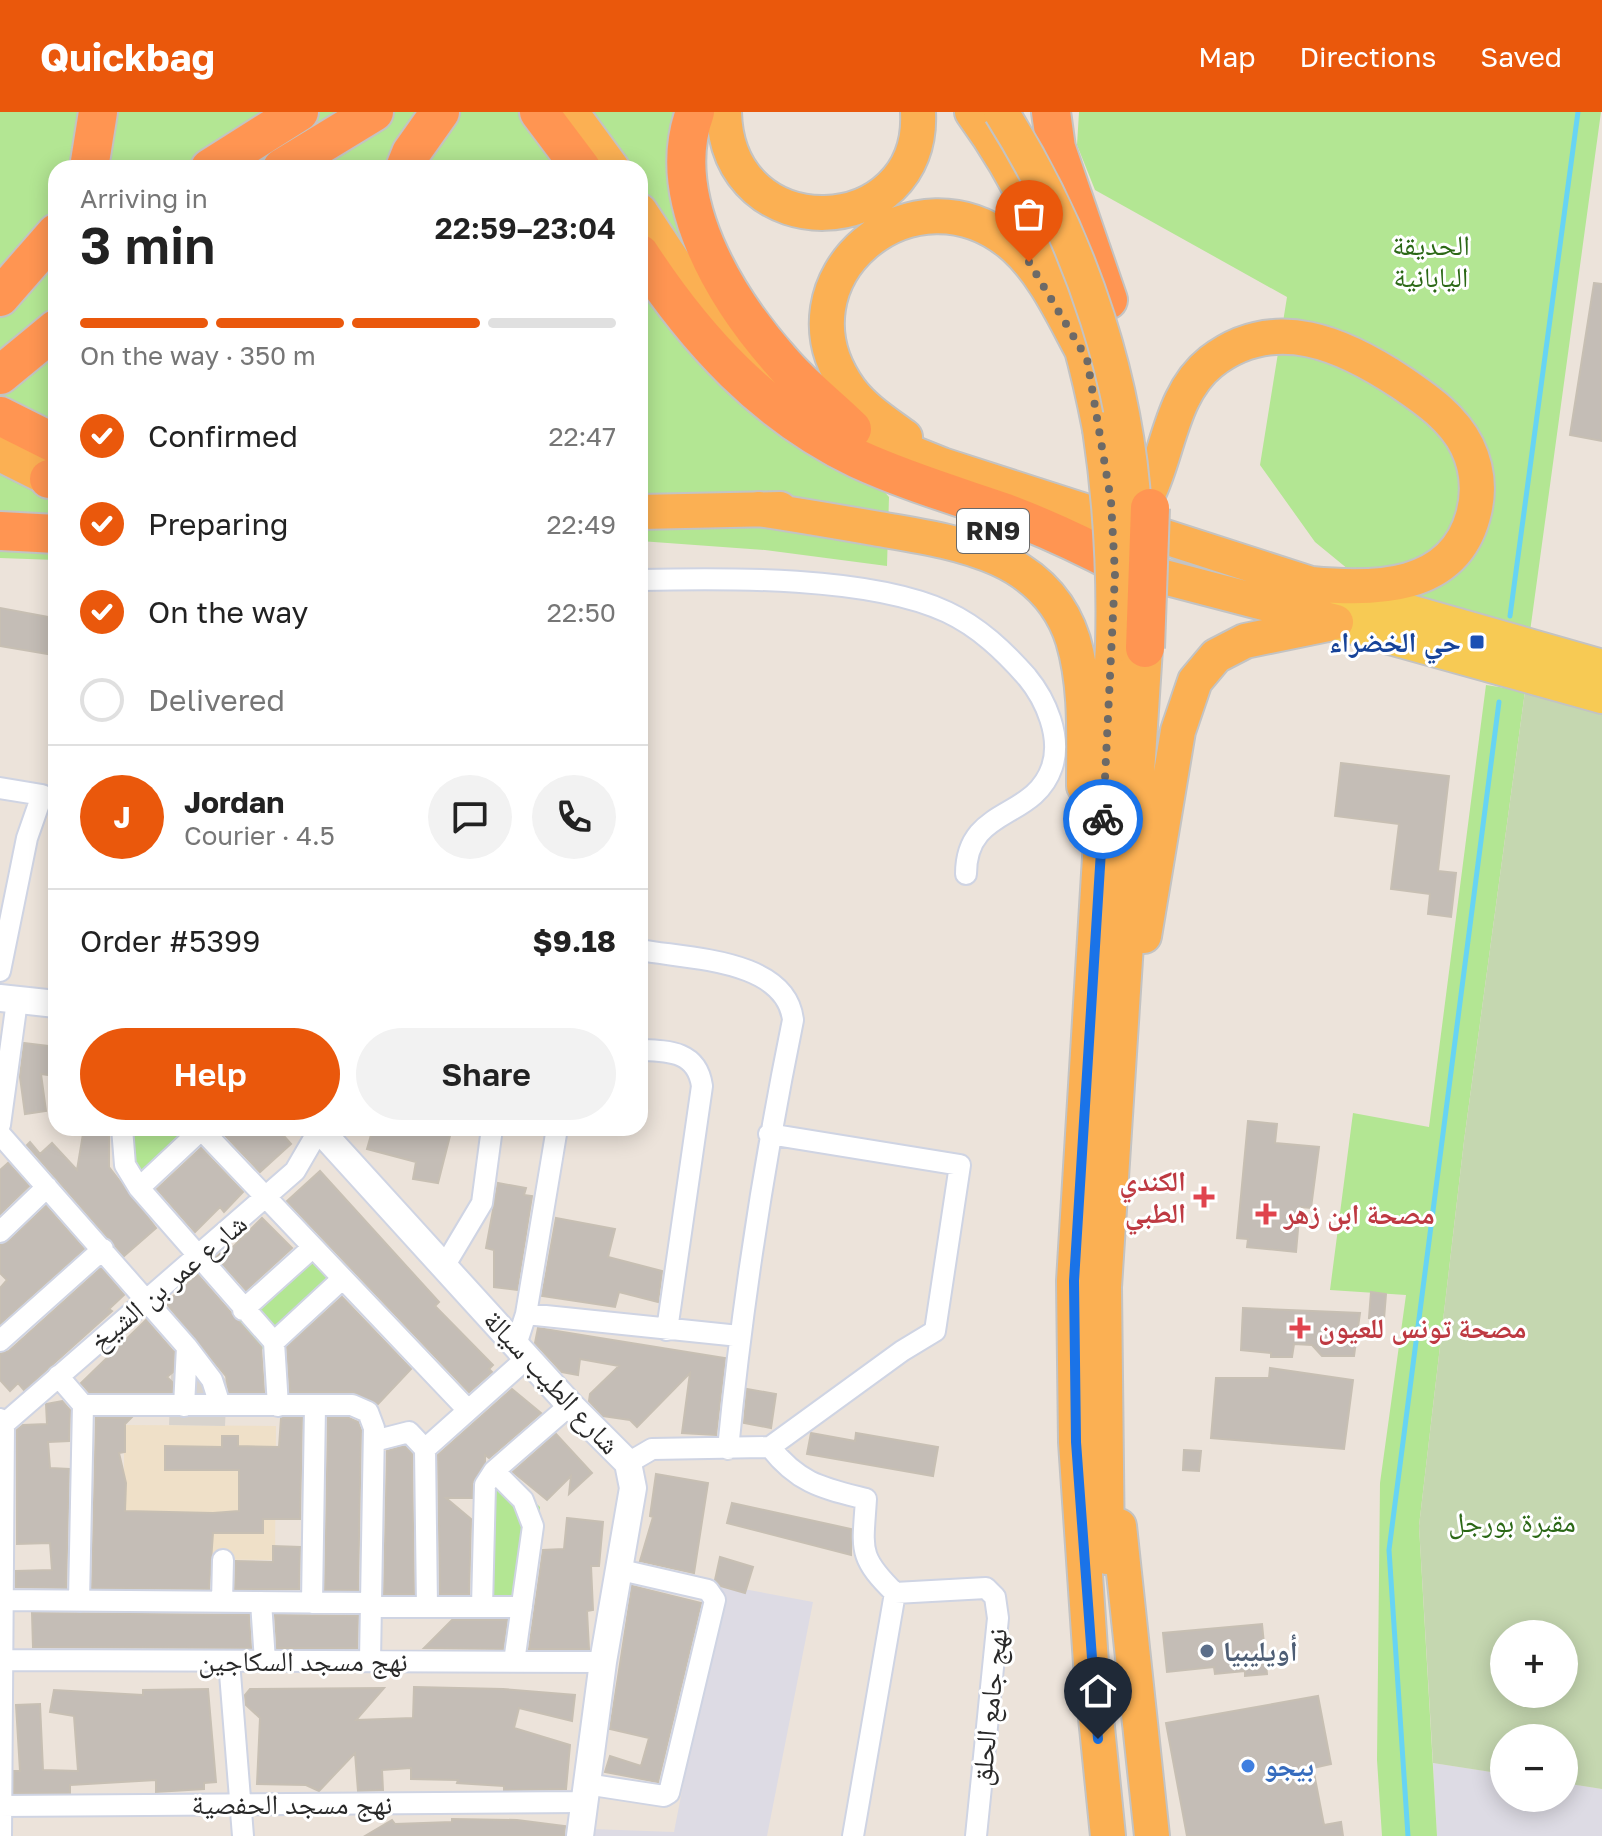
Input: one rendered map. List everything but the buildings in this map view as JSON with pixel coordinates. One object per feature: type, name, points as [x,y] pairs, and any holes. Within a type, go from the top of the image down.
[{"type":"highway","points":[[90,160],[98,112]]},
{"type":"highway","points":[[223,160],[299,112]]},
{"type":"highway","points":[[295,160],[374,112]]},
{"type":"highway","points":[[408,160],[440,112]]},
{"type":"highway","points":[[539,112],[575,160]]},
{"type":"highway","points":[[571,112],[606,160]]},
{"type":"highway","points":[[695,112],[690,126],[690,199],[705,248],[730,292],[782,363],[852,429]]},
{"type":"highway","points":[[724,112],[725,139],[737,168],[758,192],[783,207],[812,214],[841,213],[868,203],[892,185],[910,159],[919,127],[918,112]]},
{"type":"highway","points":[[972,112],[1000,153],[1043,232],[1066,287],[1087,359],[1111,501],[1115,574],[1129,647]]},
{"type":"highway","points":[[1001,112],[1035,165],[1096,315],[1117,390],[1133,483],[1136,591],[1089,1071],[1074,1281],[1092,1440],[1152,1836]]},
{"type":"highway","points":[[1051,112],[1056,148],[1125,360],[1149,500]]},
{"type":"highway","points":[[942,465],[869,411],[851,391],[837,367],[829,341],[828,314],[832,291],[854,252],[871,237],[918,217],[946,215],[974,221],[999,234],[1029,262],[1087,359]]},
{"type":"highway","name":"RN9","points":[[648,223],[698,299],[734,341],[772,378],[852,429],[942,465],[1311,584]]},
{"type":"highway","points":[[0,297],[48,242]]},
{"type":"highway","name":"RN9","points":[[648,265],[718,356],[757,395],[789,419],[858,459],[1047,529],[1122,566]]},
{"type":"highway","points":[[0,317],[48,282]]},
{"type":"highway","points":[[28,355],[48,336]]},
{"type":"highway","points":[[1108,1836],[1092,1440],[1125,993],[1129,647],[1149,500],[1184,395],[1212,361],[1250,344],[1290,338],[1318,340],[1368,360],[1436,407],[1452,424],[1475,465],[1479,496],[1470,527],[1454,554],[1430,573],[1400,584],[1366,588],[1311,584]]},
{"type":"highway","points":[[6,432],[48,466]]},
{"type":"highway","name":"RN9","points":[[648,512],[850,508],[939,519],[1336,622]]},
{"type":"highway","points":[[758,509],[977,548],[1015,566],[1057,606],[1073,642],[1082,689],[1083,1011],[1089,1071]]},
{"type":"highway","points":[[0,531],[48,534]]},
{"type":"highway","points":[[1125,993],[1149,917],[1178,731],[1195,681],[1216,656],[1245,641],[1336,622]]},
{"type":"highway","points":[[1087,1836],[1070,1667],[1065,1554],[1068,1495],[1092,1440]]},
{"type":"highway","points":[[1104,1679],[1132,1836]]},
{"type":"main road","points":[[1311,584],[1602,667]]},
{"type":"main road","points":[[1336,622],[1602,696]]},
{"type":"street","points":[[648,580],[713,578],[790,583],[900,596],[947,612],[985,634],[1038,690],[1050,714],[1053,765],[1036,795],[985,826],[971,842],[966,874]]},
{"type":"street","points":[[0,788],[42,795],[27,838],[0,971]]},
{"type":"street","points":[[648,952],[752,971],[781,989],[791,1003],[793,1020],[769,1134],[739,1336],[728,1449]]},
{"type":"street","points":[[0,1124],[9,1000],[48,1003]]},
{"type":"street","points":[[648,1050],[675,1052],[685,1057],[700,1073],[702,1086],[667,1330]]},
{"type":"street","points":[[0,1134],[187,1347],[212,1380],[220,1405]]},
{"type":"street","points":[[628,1463],[652,1449],[770,1447],[902,1351],[935,1331],[960,1165],[769,1134]]},
{"type":"street","points":[[123,1136],[125,1165],[139,1188],[274,1342],[278,1406]]},
{"type":"street","points":[[139,1188],[193,1136]]},
{"type":"street","points":[[209,1136],[341,1280],[466,1408]]},
{"type":"street","name":"شارع عمر بن الشيخ","points":[[2,1422],[267,1198],[295,1171],[315,1136]]},
{"type":"street","name":"شارع الطيب سيالة","points":[[325,1136],[570,1405],[628,1463],[633,1488],[603,1662],[580,1836]]},
{"type":"street","points":[[445,1265],[482,1203],[491,1136]]},
{"type":"street","points":[[425,1449],[522,1351],[556,1136]]},
{"type":"street","points":[[0,1232],[47,1187]]},
{"type":"street","points":[[243,1310],[312,1248]]},
{"type":"street","points":[[0,1341],[103,1249]]},
{"type":"street","points":[[274,1342],[341,1280]]},
{"type":"street","points":[[526,1314],[739,1336]]},
{"type":"street","points":[[184,1406],[187,1347]]},
{"type":"street","points":[[58,1376],[83,1405],[79,1601]]},
{"type":"street","points":[[83,1405],[363,1408],[371,1417],[374,1441],[370,1661]]},
{"type":"street","points":[[482,1607],[482,1499],[485,1485],[494,1471],[570,1405]]},
{"type":"street","points":[[312,1603],[315,1406]]},
{"type":"street","points":[[1,1836],[2,1422]]},
{"type":"street","points":[[374,1441],[409,1432],[416,1435],[425,1449],[427,1607]]},
{"type":"street","points":[[770,1447],[806,1481],[866,1499],[864,1556],[870,1569],[895,1593],[853,1836]]},
{"type":"street","points":[[494,1471],[523,1500],[533,1526],[514,1662]]},
{"type":"street","points":[[222,1602],[223,1560]]},
{"type":"street","name":"نهج مسجد الحفصية","points":[[0,1806],[240,1805],[585,1793],[664,1796],[669,1793],[715,1600],[708,1590],[621,1570]]},
{"type":"street","name":"نهج جامع الحلق","points":[[895,1593],[986,1588],[998,1607],[976,1836]]},
{"type":"street","points":[[1,1600],[522,1607]]},
{"type":"street","points":[[261,1602],[265,1661]]},
{"type":"street","points":[[229,1661],[243,1836]]},
{"type":"street","name":"نهج مسجد السكاجين","points":[[2,1667],[229,1661],[603,1662]]},
{"type":"shaded area","points":[[186,1337],[227,1381],[225,1426],[169,1425],[172,1351]]},
{"type":"shaded area","points":[[124,1425],[276,1426],[275,1560],[124,1559]]},
{"type":"shaded area","points":[[722,1585],[813,1602],[767,1836],[591,1836],[592,1829],[674,1832]]},
{"type":"shaded area","points":[[1433,1763],[1490,1772],[1490,1812],[1578,1812],[1578,1785],[1602,1789],[1602,1836],[1437,1836]]},
{"type":"green space","points":[[0,112],[685,112],[719,303],[889,497],[887,566],[765,550],[648,542],[648,160],[48,160],[48,560],[0,558]]},
{"type":"green space","name":"الحديقة اليابانية","points":[[1079,112],[1601,112],[1529,639],[1382,597],[1315,542],[1260,465],[1287,297],[1095,190],[1077,145]]},
{"type":"green space","points":[[1486,685],[1525,691],[1464,1141],[1419,1526],[1437,1836],[1382,1836],[1377,1760],[1380,1483],[1406,1295],[1330,1290],[1353,1113],[1429,1127]]},
{"type":"green space","name":"مقبرة بورجل","points":[[1525,691],[1602,713],[1602,1789],[1578,1785],[1578,1724],[1490,1724],[1490,1772],[1433,1763],[1419,1526],[1464,1141]]},
{"type":"green space","points":[[128,1136],[185,1136],[145,1181],[128,1159]]},
{"type":"green space","points":[[311,1240],[347,1279],[267,1354],[231,1315]]},
{"type":"green space","points":[[494,1463],[540,1507],[528,1611],[478,1613],[476,1477]]},
{"type":"waterway","points":[[1510,616],[1578,112]]},
{"type":"waterway","points":[[1408,1836],[1389,1550],[1499,702]]},
{"type":"way so far","points":[[1029,262],[1087,359],[1111,501],[1115,574],[1103,819]]},
{"type":"place","name":"حي الخضراء","points":[[1477,642]]},
{"type":"place","name":"الكندي الطبي","points":[[1204,1197]]},
{"type":"place","name":"مصحة ابن زهر","points":[[1266,1214]]},
{"type":"place","name":"مصحة تونس للعيون","points":[[1300,1328]]},
{"type":"place","name":"أويليبيا","points":[[1207,1651]]},
{"type":"place","name":"بيجو","points":[[1248,1766]]},
{"type":"route","points":[[1098,1739],[1076,1442],[1074,1281],[1103,819]]}]
